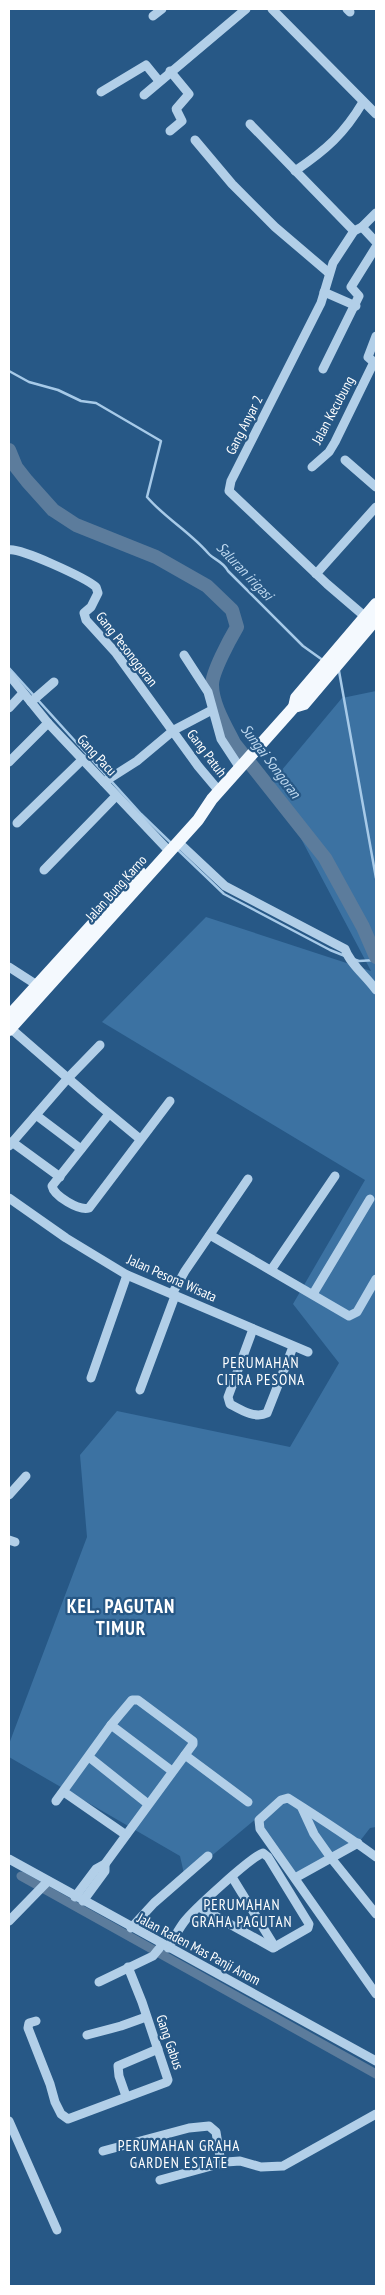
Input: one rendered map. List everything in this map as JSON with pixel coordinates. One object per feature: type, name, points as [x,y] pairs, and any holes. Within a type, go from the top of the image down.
[{"type":"main road","points":[[216,795],[294,707],[304,704],[330,664],[371,620],[376,604]]},
{"type":"main road","name":"Jalan Bung Karno","points":[[9,1025],[40,988],[170,845],[192,814],[216,795]]},
{"type":"street","points":[[154,16],[162,9]]},
{"type":"street","points":[[144,95],[170,71],[246,9]]},
{"type":"street","points":[[272,9],[376,114]]},
{"type":"street","points":[[101,92],[146,65],[159,81]]},
{"type":"street","points":[[170,71],[189,96],[176,109],[182,121],[170,131]]},
{"type":"street","points":[[295,171],[322,153],[337,139],[363,102]]},
{"type":"street","points":[[250,124],[295,171],[358,229],[376,242]]},
{"type":"street","points":[[195,140],[232,184],[275,227],[329,273]]},
{"type":"street","name":"Gang Anyar 2","points":[[371,620],[316,574],[228,491],[231,481],[321,303],[329,273],[358,229],[376,214]]},
{"type":"street","points":[[323,370],[360,296],[351,287],[376,247]]},
{"type":"street","points":[[324,292],[356,306]]},
{"type":"street","name":"Jalan Kecubung","points":[[312,467],[329,452],[335,442],[373,362],[368,355],[376,336]]},
{"type":"street","points":[[345,460],[376,487]]},
{"type":"street","points":[[316,574],[376,506]]},
{"type":"street","name":"Gang Pesonggoran","points":[[9,550],[28,553],[96,586],[98,593],[91,607],[84,613],[86,620],[116,653],[174,730]]},
{"type":"street","points":[[184,655],[208,692],[221,739],[242,767]]},
{"type":"street","name":"Gang Pacu","points":[[9,675],[23,693],[34,699],[48,723],[83,759],[109,780],[116,796],[170,845],[225,886],[341,947],[376,990]]},
{"type":"street","points":[[34,699],[54,682]]},
{"type":"street","points":[[9,708],[23,693]]},
{"type":"street","points":[[109,780],[137,761],[174,730],[212,710]]},
{"type":"street","points":[[9,762],[48,723]]},
{"type":"street","name":"Gang Patuh","points":[[174,730],[216,795]]},
{"type":"street","points":[[17,823],[83,759]]},
{"type":"street","points":[[44,870],[116,796]]},
{"type":"street","points":[[9,967],[40,988]]},
{"type":"street","points":[[9,1025],[140,1139]]},
{"type":"street","points":[[60,1177],[10,1144],[100,1045]]},
{"type":"street","points":[[109,1114],[52,1186],[53,1190],[81,1208],[89,1208],[170,1101]]},
{"type":"street","points":[[36,1115],[81,1149]]},
{"type":"street","points":[[271,1270],[335,1176]]},
{"type":"street","points":[[140,1390],[174,1295],[185,1271],[248,1179]]},
{"type":"street","name":"Jalan Pesona Wisata","points":[[9,1198],[66,1238],[127,1275],[308,1352]]},
{"type":"street","points":[[313,1294],[370,1199]]},
{"type":"street","points":[[210,1235],[352,1316],[357,1312],[376,1279]]},
{"type":"street","points":[[91,1378],[127,1275]]},
{"type":"street","points":[[253,1329],[228,1397],[230,1404],[236,1408],[254,1415],[261,1416],[266,1413],[293,1347]]},
{"type":"street","points":[[9,1495],[26,1476]]},
{"type":"street","points":[[56,1801],[130,1702],[138,1700],[192,1739],[193,1744],[105,1864],[96,1869],[79,1899]]},
{"type":"street","points":[[111,1725],[172,1771]]},
{"type":"street","points":[[185,1755],[248,1802]]},
{"type":"street","points":[[89,1757],[148,1804]]},
{"type":"street","points":[[64,1792],[126,1835]]},
{"type":"street","points":[[376,1857],[324,1820],[288,1798],[284,1798],[260,1818],[258,1823],[260,1829],[376,1994]]},
{"type":"street","points":[[302,1808],[314,1834],[331,1858],[375,1911]]},
{"type":"street","points":[[295,1878],[358,1844]]},
{"type":"street","points":[[99,1982],[161,1950],[185,1919],[259,1854],[265,1854],[308,1921],[308,1928],[276,1947],[270,1947],[199,1907]]},
{"type":"street","points":[[131,1928],[154,1903],[208,1856]]},
{"type":"street","name":"Jalan Raden Mas Panji Anom","points":[[9,1859],[44,1886],[79,1899],[131,1928],[161,1950],[375,2059]]},
{"type":"street","points":[[232,1877],[276,1947]]},
{"type":"street","points":[[9,1921],[44,1886]]},
{"type":"street","name":"Gang Gabus","points":[[36,2022],[29,2023],[28,2028],[55,2102],[61,2114],[68,2119],[168,2081],[128,1968]]},
{"type":"street","points":[[87,2035],[146,2017]]},
{"type":"street","points":[[126,2096],[119,2076],[118,2066],[158,2049]]},
{"type":"street","points":[[160,2180],[221,2163],[238,2161],[261,2167],[284,2166],[376,2114]]},
{"type":"street","points":[[9,2121],[57,2230]]},
{"type":"street","points":[[103,2152],[189,2128],[208,2126],[216,2132],[221,2163]]},
{"type":"shaded area","points":[[376,691],[376,1827],[370,1828],[360,1841],[294,1874],[257,1818],[185,1878],[180,1856],[9,1757],[9,1744],[87,1537],[80,1455],[117,1411],[290,1447],[339,1363],[293,1304],[365,1180],[102,1022],[206,917],[371,971],[297,831],[266,789],[342,698]]},
{"type":"waterway","name":"Saluran irigasi","points":[[9,371],[29,382],[58,390],[81,401],[96,403],[161,441],[147,497],[210,555],[224,565],[303,646],[324,661]]},
{"type":"waterway","name":"Sungai Songoran","points":[[9,450],[16,467],[53,510],[76,525],[156,557],[207,586],[232,610],[237,627],[218,664],[212,685],[214,700],[220,715],[234,743],[325,858],[363,927],[376,957]]},
{"type":"waterway","name":"Saluran irigasi","points":[[9,668],[141,814],[171,843]]},
{"type":"waterway","name":"Saluran irigasi","points":[[339,671],[376,878]]},
{"type":"waterway","name":"Saluran irigasi","points":[[177,849],[224,894],[330,950],[345,956]]},
{"type":"waterway","name":"Saluran irigasi","points":[[353,959],[359,961],[376,960]]},
{"type":"waterway","points":[[21,1876],[376,2074]]},
{"type":"district","name":"PERUMAHAN CITRA PESONA","points":[[261,1370]]},
{"type":"district","name":"KEL. PAGUTAN TIMUR","points":[[121,1617]]},
{"type":"district","name":"PERUMAHAN GRAHA PAGUTAN","points":[[242,1912]]},
{"type":"district","name":"PERUMAHAN GRAHA GARDEN ESTATE","points":[[179,2154]]}]
